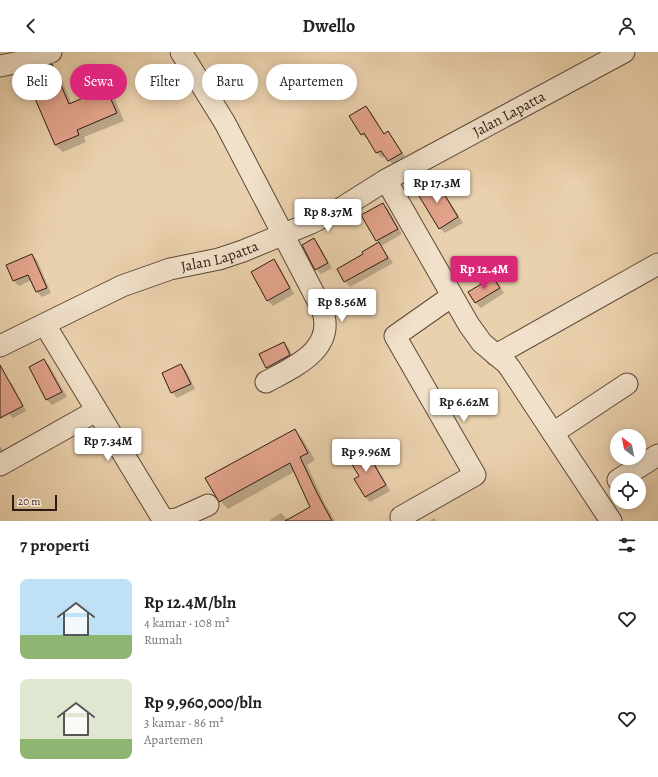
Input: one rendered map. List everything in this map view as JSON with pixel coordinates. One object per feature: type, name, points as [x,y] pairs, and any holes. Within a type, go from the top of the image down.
[{"type":"street","points":[[0,66],[26,61],[51,52]]},
{"type":"street","points":[[181,52],[225,123],[326,319],[324,337],[320,345],[312,354],[293,367],[266,382]]},
{"type":"street","name":"Jalan Lapatta","points":[[0,346],[122,286],[170,270],[225,257],[282,235],[340,209],[386,180],[624,52]]},
{"type":"street","points":[[386,180],[469,325],[482,343],[510,368],[611,521]]},
{"type":"street","points":[[496,355],[658,264]]},
{"type":"street","points":[[404,521],[401,517],[475,475],[394,336],[452,296]]},
{"type":"street","points":[[45,325],[160,516],[166,520],[176,519],[208,505]]},
{"type":"street","points":[[553,433],[627,384]]},
{"type":"street","points":[[0,465],[96,411]]},
{"type":"street","points":[[629,473],[658,454]]},
{"type":"street","points":[[595,495],[610,485]]},
{"type":"building","points":[[62,88],[69,104],[78,100],[111,100],[117,113],[77,130],[79,135],[55,145],[36,100],[62,100]]},
{"type":"building","points":[[366,106],[384,134],[388,131],[402,153],[388,161],[381,151],[376,153],[364,133],[361,135],[349,116]]},
{"type":"building","points":[[435,179],[458,217],[439,229],[416,191]]},
{"type":"building","points":[[383,203],[398,229],[376,241],[361,215]]},
{"type":"building","points":[[314,238],[328,263],[315,270],[302,245]]},
{"type":"building","points":[[379,242],[388,258],[344,282],[337,269],[363,254],[362,252]]},
{"type":"building","points":[[32,254],[47,288],[36,292],[28,275],[13,281],[6,265]]},
{"type":"building","points":[[274,259],[290,288],[267,301],[251,272]]},
{"type":"building","points":[[493,277],[500,288],[475,303],[468,292]]},
{"type":"building","points":[[284,342],[290,355],[266,368],[259,354]]},
{"type":"building","points":[[44,359],[62,392],[46,400],[29,367]]},
{"type":"building","points":[[181,364],[191,384],[171,393],[162,373]]},
{"type":"building","points":[[0,365],[23,406],[0,418]]},
{"type":"building","points":[[295,429],[308,453],[300,457],[332,521],[285,521],[310,507],[290,463],[219,502],[205,478]]},
{"type":"building","points":[[365,449],[386,485],[365,497],[354,479],[359,476],[348,458]]}]
